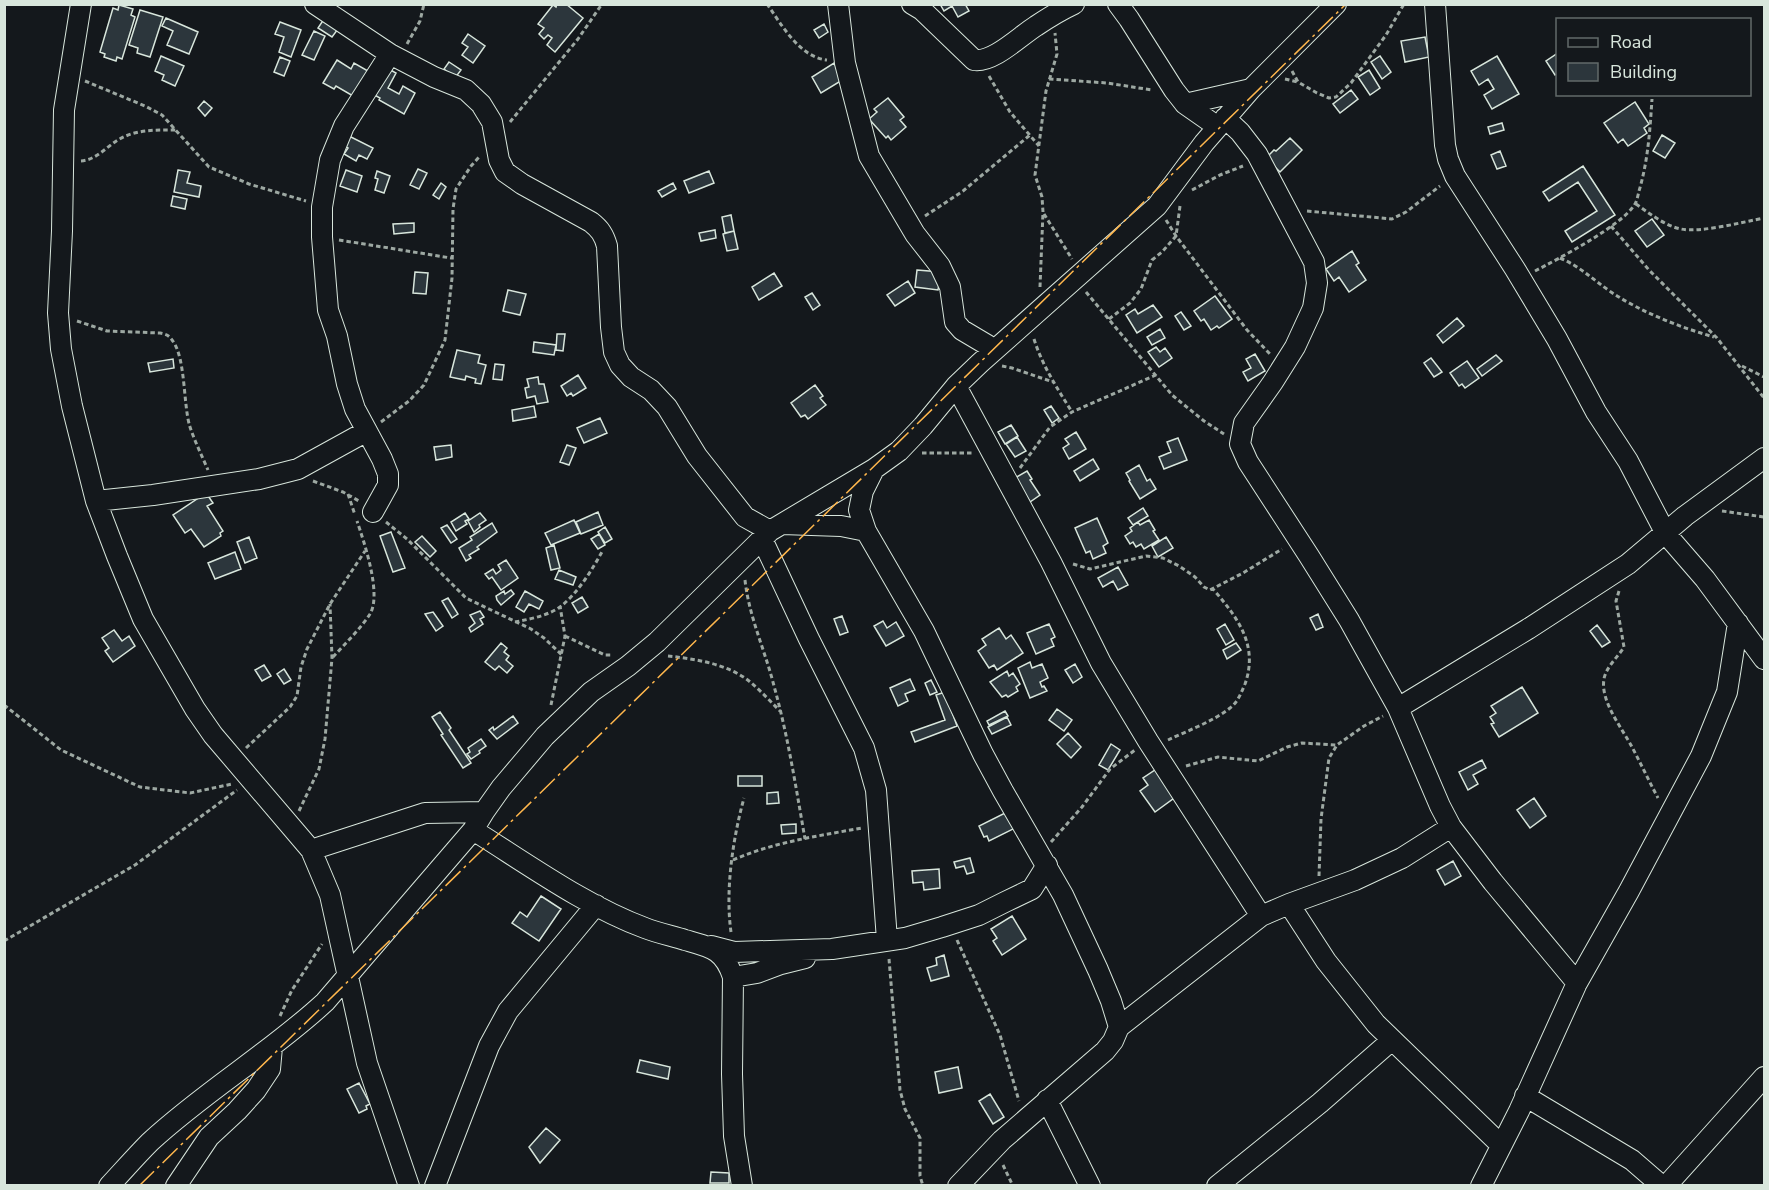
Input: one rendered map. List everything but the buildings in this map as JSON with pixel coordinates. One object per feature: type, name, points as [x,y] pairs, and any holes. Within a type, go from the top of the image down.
[{"type":"street","points":[[81,4],[64,110],[58,313],[61,349],[72,406],[96,501],[142,619],[195,709],[213,735],[310,850],[330,895],[367,1063],[410,1185]]},
{"type":"street","points":[[315,4],[393,56],[466,90],[481,104],[492,122],[499,160],[505,172],[522,184],[591,222],[605,236],[611,327],[620,366],[631,377],[651,390],[667,407],[697,456],[761,541],[864,748],[876,790],[887,940]]},
{"type":"street","points":[[838,4],[845,63],[869,156],[910,226],[940,266],[950,287],[955,322],[962,330],[994,349]]},
{"type":"street","points":[[912,4],[922,10],[974,60],[981,61],[992,57],[1063,8]]},
{"type":"street","points":[[1118,4],[1180,97],[1222,122],[1249,143],[1314,262],[1317,283],[1313,308],[1295,348],[1244,423],[1240,444],[1248,462],[1349,620],[1398,708],[1451,827],[1493,882],[1577,983]]},
{"type":"street","points":[[109,1185],[151,1142],[317,1010],[348,977],[473,830],[501,788],[545,736],[591,692],[657,642],[761,541],[899,452],[956,386],[994,349],[1157,206],[1222,122],[1251,89],[1336,4]]},
{"type":"street","points":[[1435,4],[1445,145],[1455,176],[1557,339],[1596,412],[1628,461],[1666,534],[1706,579],[1764,659]]},
{"type":"street","points":[[373,512],[388,485],[388,474],[355,409],[337,336],[328,310],[322,207],[330,160],[344,126],[393,56]]},
{"type":"street","points":[[1180,97],[1251,89]]},
{"type":"street","points":[[956,386],[1046,553],[1101,663],[1150,744],[1262,916]]},
{"type":"street","points":[[96,501],[215,486],[259,479],[298,469],[367,430]]},
{"type":"street","points":[[1398,708],[1628,564],[1685,516],[1764,458]]},
{"type":"street","points":[[874,470],[863,491],[859,510],[866,531],[924,631],[983,754],[1063,895],[1112,1001],[1119,1027]]},
{"type":"street","points":[[745,517],[761,541]]},
{"type":"street","points":[[761,541],[841,526],[866,531]]},
{"type":"street","points":[[1481,1185],[1526,1096],[1577,983],[1701,756],[1727,692],[1738,623]]},
{"type":"street","points":[[310,850],[425,813],[484,812]]},
{"type":"street","points":[[958,1185],[1002,1140],[1104,1051],[1113,1041],[1119,1027],[1262,916],[1402,858],[1451,827]]},
{"type":"street","points":[[473,830],[596,905],[645,928],[734,952],[832,949],[905,938],[979,915],[1032,889],[1063,895]]},
{"type":"street","points":[[1032,889],[1043,860]]},
{"type":"street","points":[[1289,904],[1326,961],[1376,1024],[1501,1145]]},
{"type":"street","points":[[435,1185],[489,1046],[508,1011],[596,905]]},
{"type":"street","points":[[709,946],[720,954],[730,967],[732,977],[734,1137],[742,1185]]},
{"type":"street","points":[[732,977],[757,972],[832,949]]},
{"type":"street","points":[[1226,1182],[1392,1040]]},
{"type":"street","points":[[176,1185],[209,1137],[256,1090],[270,1069],[272,1047]]},
{"type":"street","points":[[1526,1096],[1632,1160],[1664,1185],[1764,1077]]},
{"type":"street","points":[[1047,1100],[1090,1185]]},
{"type":"path","points":[[393,56],[420,21],[424,4]]},
{"type":"path","points":[[367,430],[410,401],[424,386],[445,340],[450,299],[453,209],[456,189],[471,166],[578,39],[602,4]]},
{"type":"path","points":[[766,4],[792,39],[813,58],[845,63]]},
{"type":"path","points":[[1286,55],[1298,82],[1329,98],[1336,97],[1351,83],[1386,35],[1404,4]]},
{"type":"path","points":[[1063,8],[1055,36],[1057,54],[1046,90],[1035,175],[1042,197],[1043,212],[1034,315],[1039,354],[1072,412]]},
{"type":"path","points":[[981,61],[1005,104],[1040,147]]},
{"type":"path","points":[[69,74],[162,115],[209,167],[249,184],[322,207]]},
{"type":"path","points":[[1049,79],[1107,83],[1180,97]]},
{"type":"path","points":[[1520,278],[1560,258],[1611,226],[1635,204],[1649,146],[1652,99]]},
{"type":"path","points":[[63,160],[89,160],[119,139],[133,133],[148,130],[176,130]]},
{"type":"path","points":[[910,226],[963,191],[1030,135]]},
{"type":"path","points":[[1192,190],[1220,175],[1260,160]]},
{"type":"path","points":[[1285,208],[1392,219],[1406,212],[1430,191],[1455,176]]},
{"type":"path","points":[[1635,204],[1656,218],[1680,229],[1707,228],[1764,218]]},
{"type":"path","points":[[1157,206],[1176,236],[1247,330],[1283,366]]},
{"type":"path","points":[[1043,212],[1077,276],[1109,319],[1172,395],[1204,421],[1240,444]]},
{"type":"path","points":[[1611,226],[1649,270],[1717,338],[1764,398]]},
{"type":"path","points":[[1109,319],[1130,303],[1141,289],[1152,260],[1176,236]]},
{"type":"path","points":[[322,237],[451,258]]},
{"type":"path","points":[[1560,258],[1575,265],[1611,292],[1663,319],[1717,338]]},
{"type":"path","points":[[58,313],[107,331],[160,333],[174,341],[190,425],[215,486]]},
{"type":"path","points":[[980,363],[1012,368],[1053,382]]},
{"type":"path","points":[[1740,366],[1764,377]]},
{"type":"path","points":[[1009,485],[1050,427],[1072,412],[1156,375]]},
{"type":"path","points":[[899,452],[992,453]]},
{"type":"path","points":[[298,469],[313,481],[354,497],[407,539],[466,598],[531,629],[562,655]]},
{"type":"path","points":[[332,658],[370,613],[375,602],[370,569],[348,494]]},
{"type":"path","points":[[1718,510],[1764,517]]},
{"type":"path","points":[[1046,553],[1090,569],[1146,556],[1163,558],[1179,566],[1210,590],[1243,573],[1298,539]]},
{"type":"path","points":[[761,541],[747,598],[781,711],[806,838]]},
{"type":"path","points":[[513,622],[534,618],[560,606],[589,575],[603,550]]},
{"type":"path","points":[[234,759],[290,707],[297,696],[301,667],[307,649],[330,604],[365,551]]},
{"type":"path","points":[[1628,564],[1616,602],[1624,647],[1604,678],[1604,688],[1609,708],[1631,744],[1668,818]]},
{"type":"path","points":[[1043,860],[1110,769],[1121,759],[1150,744],[1196,727],[1230,707],[1240,696],[1249,672],[1248,646],[1243,628],[1213,589]]},
{"type":"path","points":[[292,826],[319,769],[326,739],[332,658],[330,604]]},
{"type":"path","points":[[551,706],[565,636],[560,606]]},
{"type":"path","points":[[565,636],[605,655],[617,654]]},
{"type":"path","points":[[643,654],[711,663],[734,672],[748,681],[781,711]]},
{"type":"path","points":[[4,705],[61,750],[140,787],[190,793],[251,780]]},
{"type":"path","points":[[1319,894],[1323,800],[1329,758],[1337,745],[1364,726],[1398,708]]},
{"type":"path","points":[[1163,764],[1182,766],[1218,757],[1258,761],[1287,747],[1302,743],[1337,745]]},
{"type":"path","points":[[4,941],[135,866],[251,780]]},
{"type":"path","points":[[734,952],[729,919],[729,894],[736,829],[744,798]]},
{"type":"path","points":[[733,860],[757,849],[880,825]]},
{"type":"path","points":[[950,925],[1000,1035],[1009,1072],[1025,1120]]},
{"type":"path","points":[[279,1018],[292,990],[310,961],[337,926]]},
{"type":"path","points":[[887,940],[900,1090],[905,1109],[920,1138],[919,1155],[923,1185]]},
{"type":"power","points":[[139,1186],[1346,4]]}]
